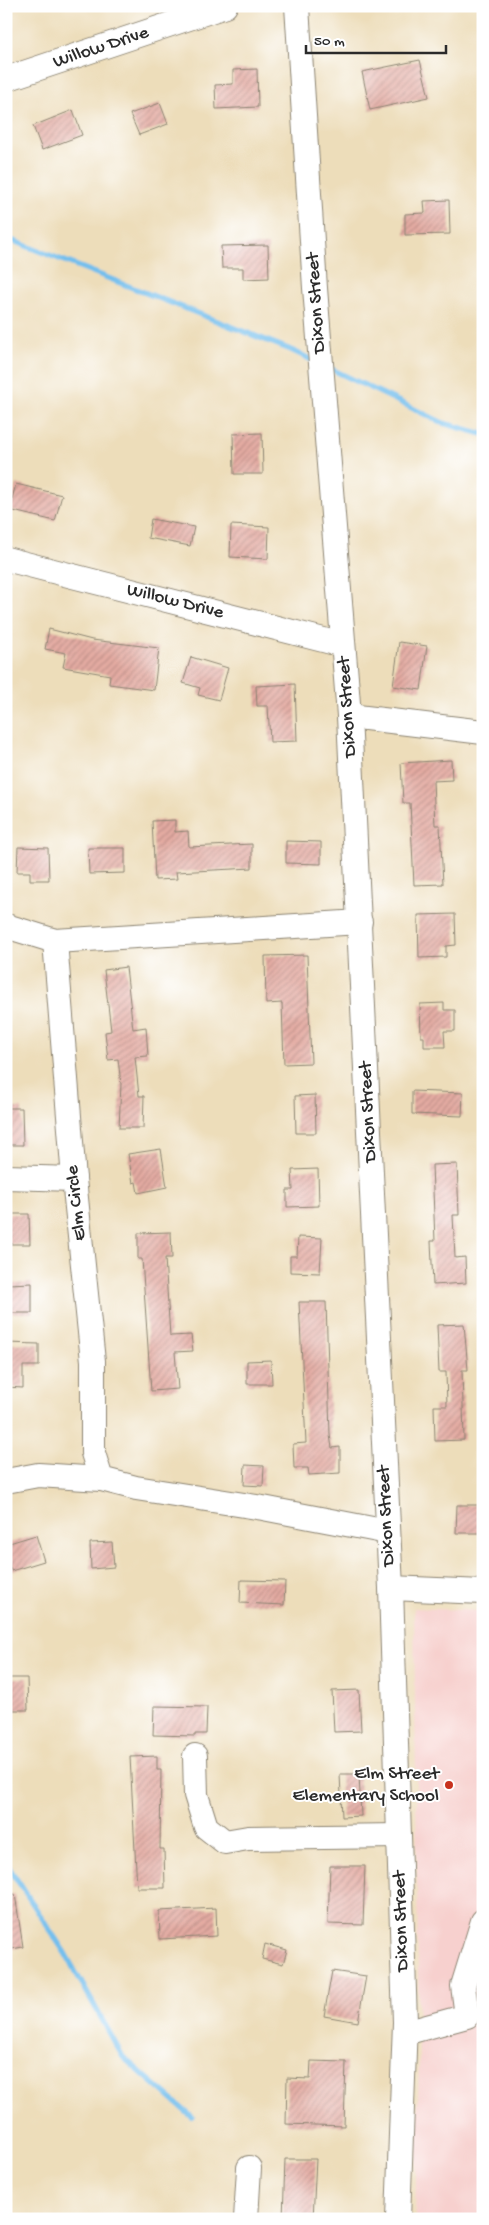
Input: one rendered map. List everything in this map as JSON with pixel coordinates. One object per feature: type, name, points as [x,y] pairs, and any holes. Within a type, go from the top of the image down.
[{"type":"street","name":"Willow Drive","points":[[6,79],[225,6]]},
{"type":"street","name":"Dixon Street","points":[[297,6],[315,288],[349,716],[392,1588],[404,2033],[398,2219]]},
{"type":"street","name":"Willow Drive","points":[[6,559],[343,645]]},
{"type":"street","points":[[349,716],[483,732]]},
{"type":"street","points":[[6,926],[55,941],[360,922]]},
{"type":"street","name":"Elm Circle","points":[[55,941],[74,1178],[93,1362],[93,1453],[101,1479]]},
{"type":"street","points":[[6,1177],[74,1178]]},
{"type":"street","points":[[6,1481],[38,1475],[101,1479],[136,1488],[262,1508],[388,1532]]},
{"type":"street","points":[[392,1588],[483,1592]]},
{"type":"street","points":[[195,1756],[196,1795],[206,1827],[225,1842],[248,1838],[398,1836]]},
{"type":"street","points":[[404,2033],[475,2015],[463,1986],[483,1921]]},
{"type":"street","points":[[246,2219],[249,2168]]},
{"type":"shaded area","name":"Elm Street Elementary School","points":[[414,1608],[483,1611],[483,2219],[415,2219],[419,2059]]},
{"type":"building","points":[[420,60],[429,97],[370,110],[362,72]]},
{"type":"building","points":[[257,69],[258,107],[216,109],[215,85],[233,84],[233,70]]},
{"type":"building","points":[[160,103],[168,124],[139,135],[130,114]]},
{"type":"building","points":[[73,110],[82,135],[42,150],[33,126]]},
{"type":"building","points":[[449,200],[450,234],[405,235],[405,214],[425,213],[424,201]]},
{"type":"building","points":[[268,245],[269,278],[243,279],[243,268],[222,268],[221,246]]},
{"type":"building","points":[[262,433],[263,474],[234,474],[233,434]]},
{"type":"building","points":[[16,484],[62,495],[55,521],[9,510]]},
{"type":"building","points":[[151,519],[194,527],[190,546],[148,538]]},
{"type":"building","points":[[231,525],[269,527],[268,559],[230,557]]},
{"type":"building","points":[[49,629],[92,640],[159,648],[154,690],[109,684],[110,675],[63,667],[66,653],[45,649]]},
{"type":"building","points":[[399,642],[427,646],[421,690],[393,686]]},
{"type":"building","points":[[191,657],[228,668],[219,700],[198,695],[200,688],[183,683]]},
{"type":"building","points":[[295,684],[297,741],[270,742],[268,706],[257,706],[256,686]]},
{"type":"building","points":[[451,760],[452,780],[433,781],[435,825],[440,825],[443,884],[414,885],[410,803],[403,803],[401,763]]},
{"type":"building","points":[[175,820],[175,832],[188,831],[189,847],[252,844],[252,868],[176,872],[177,879],[155,880],[152,821]]},
{"type":"building","points":[[286,841],[321,842],[321,864],[286,863]]},
{"type":"building","points":[[18,847],[48,848],[49,880],[30,880],[30,872],[17,872]]},
{"type":"building","points":[[88,848],[125,848],[125,873],[89,874]]},
{"type":"building","points":[[455,914],[456,945],[446,946],[446,957],[419,958],[418,915]]},
{"type":"building","points":[[307,955],[311,1063],[284,1064],[282,1003],[266,1004],[265,956]]},
{"type":"building","points":[[126,967],[133,1029],[146,1027],[148,1056],[135,1057],[139,1096],[144,1096],[143,1128],[119,1128],[121,1084],[118,1059],[108,1060],[105,1032],[111,1031],[104,970]]},
{"type":"building","points":[[444,1003],[444,1010],[455,1010],[455,1031],[444,1031],[445,1047],[424,1047],[424,1037],[421,1037],[420,1004]]},
{"type":"building","points":[[412,1091],[463,1093],[462,1116],[412,1114]]},
{"type":"building","points":[[315,1095],[316,1133],[296,1133],[295,1096]]},
{"type":"building","points":[[6,1108],[22,1108],[23,1145],[6,1145]]},
{"type":"building","points":[[161,1149],[167,1187],[138,1193],[136,1182],[133,1183],[128,1154]]},
{"type":"building","points":[[457,1164],[459,1215],[453,1215],[455,1258],[465,1257],[466,1283],[433,1285],[431,1241],[435,1241],[432,1165]]},
{"type":"building","points":[[318,1169],[319,1206],[287,1207],[287,1190],[293,1190],[292,1170]]},
{"type":"building","points":[[6,1214],[29,1214],[30,1244],[6,1244]]},
{"type":"building","points":[[171,1232],[172,1258],[165,1258],[170,1336],[191,1335],[193,1351],[175,1352],[178,1389],[151,1391],[142,1259],[138,1259],[138,1233]]},
{"type":"building","points":[[298,1237],[322,1238],[320,1273],[290,1272],[290,1256],[297,1256]]},
{"type":"building","points":[[32,1283],[32,1313],[9,1313],[8,1284]]},
{"type":"building","points":[[299,1302],[326,1302],[330,1435],[332,1448],[340,1447],[340,1473],[309,1475],[308,1468],[294,1468],[293,1444],[306,1443]]},
{"type":"building","points":[[464,1324],[468,1370],[462,1370],[464,1440],[435,1441],[434,1406],[447,1406],[446,1372],[439,1372],[437,1325]]},
{"type":"building","points":[[6,1343],[39,1344],[39,1366],[23,1366],[23,1388],[6,1387]]},
{"type":"building","points":[[271,1360],[272,1384],[247,1384],[247,1361]]},
{"type":"building","points":[[245,1465],[264,1466],[263,1486],[244,1485]]},
{"type":"building","points":[[457,1505],[483,1505],[483,1533],[456,1533]]},
{"type":"building","points":[[36,1535],[44,1561],[11,1571],[6,1556],[6,1544]]},
{"type":"building","points":[[112,1542],[114,1567],[91,1569],[90,1543]]},
{"type":"building","points":[[241,1580],[285,1581],[284,1605],[240,1603]]},
{"type":"building","points":[[6,1678],[27,1678],[28,1710],[6,1710]]},
{"type":"building","points":[[359,1690],[361,1731],[334,1732],[332,1691]]},
{"type":"building","points":[[154,1706],[207,1707],[206,1734],[195,1734],[195,1736],[153,1735]]},
{"type":"building","points":[[157,1756],[157,1770],[161,1770],[160,1849],[164,1849],[165,1888],[137,1888],[130,1757]]},
{"type":"building","points":[[340,1774],[359,1774],[361,1816],[342,1817]]},
{"type":"building","points":[[330,1866],[365,1866],[363,1925],[328,1924]]},
{"type":"building","points":[[15,1894],[23,1947],[6,1950],[6,1895]]},
{"type":"building","points":[[216,1908],[217,1936],[160,1939],[159,1911]]},
{"type":"building","points":[[265,1944],[287,1950],[283,1964],[262,1959]]},
{"type":"building","points":[[332,1971],[366,1976],[358,2022],[324,2016]]},
{"type":"building","points":[[311,2061],[346,2062],[344,2126],[286,2124],[287,2078],[310,2079]]},
{"type":"building","points":[[285,2159],[316,2159],[313,2219],[283,2219]]},
{"type":"waterway","points":[[6,238],[291,350],[314,361]]},
{"type":"waterway","points":[[327,367],[443,423],[483,434]]},
{"type":"waterway","points":[[6,1863],[65,1953],[123,2057],[192,2117]]},
{"type":"place","name":"Elm Street Elementary School","points":[[449,1785]]}]
